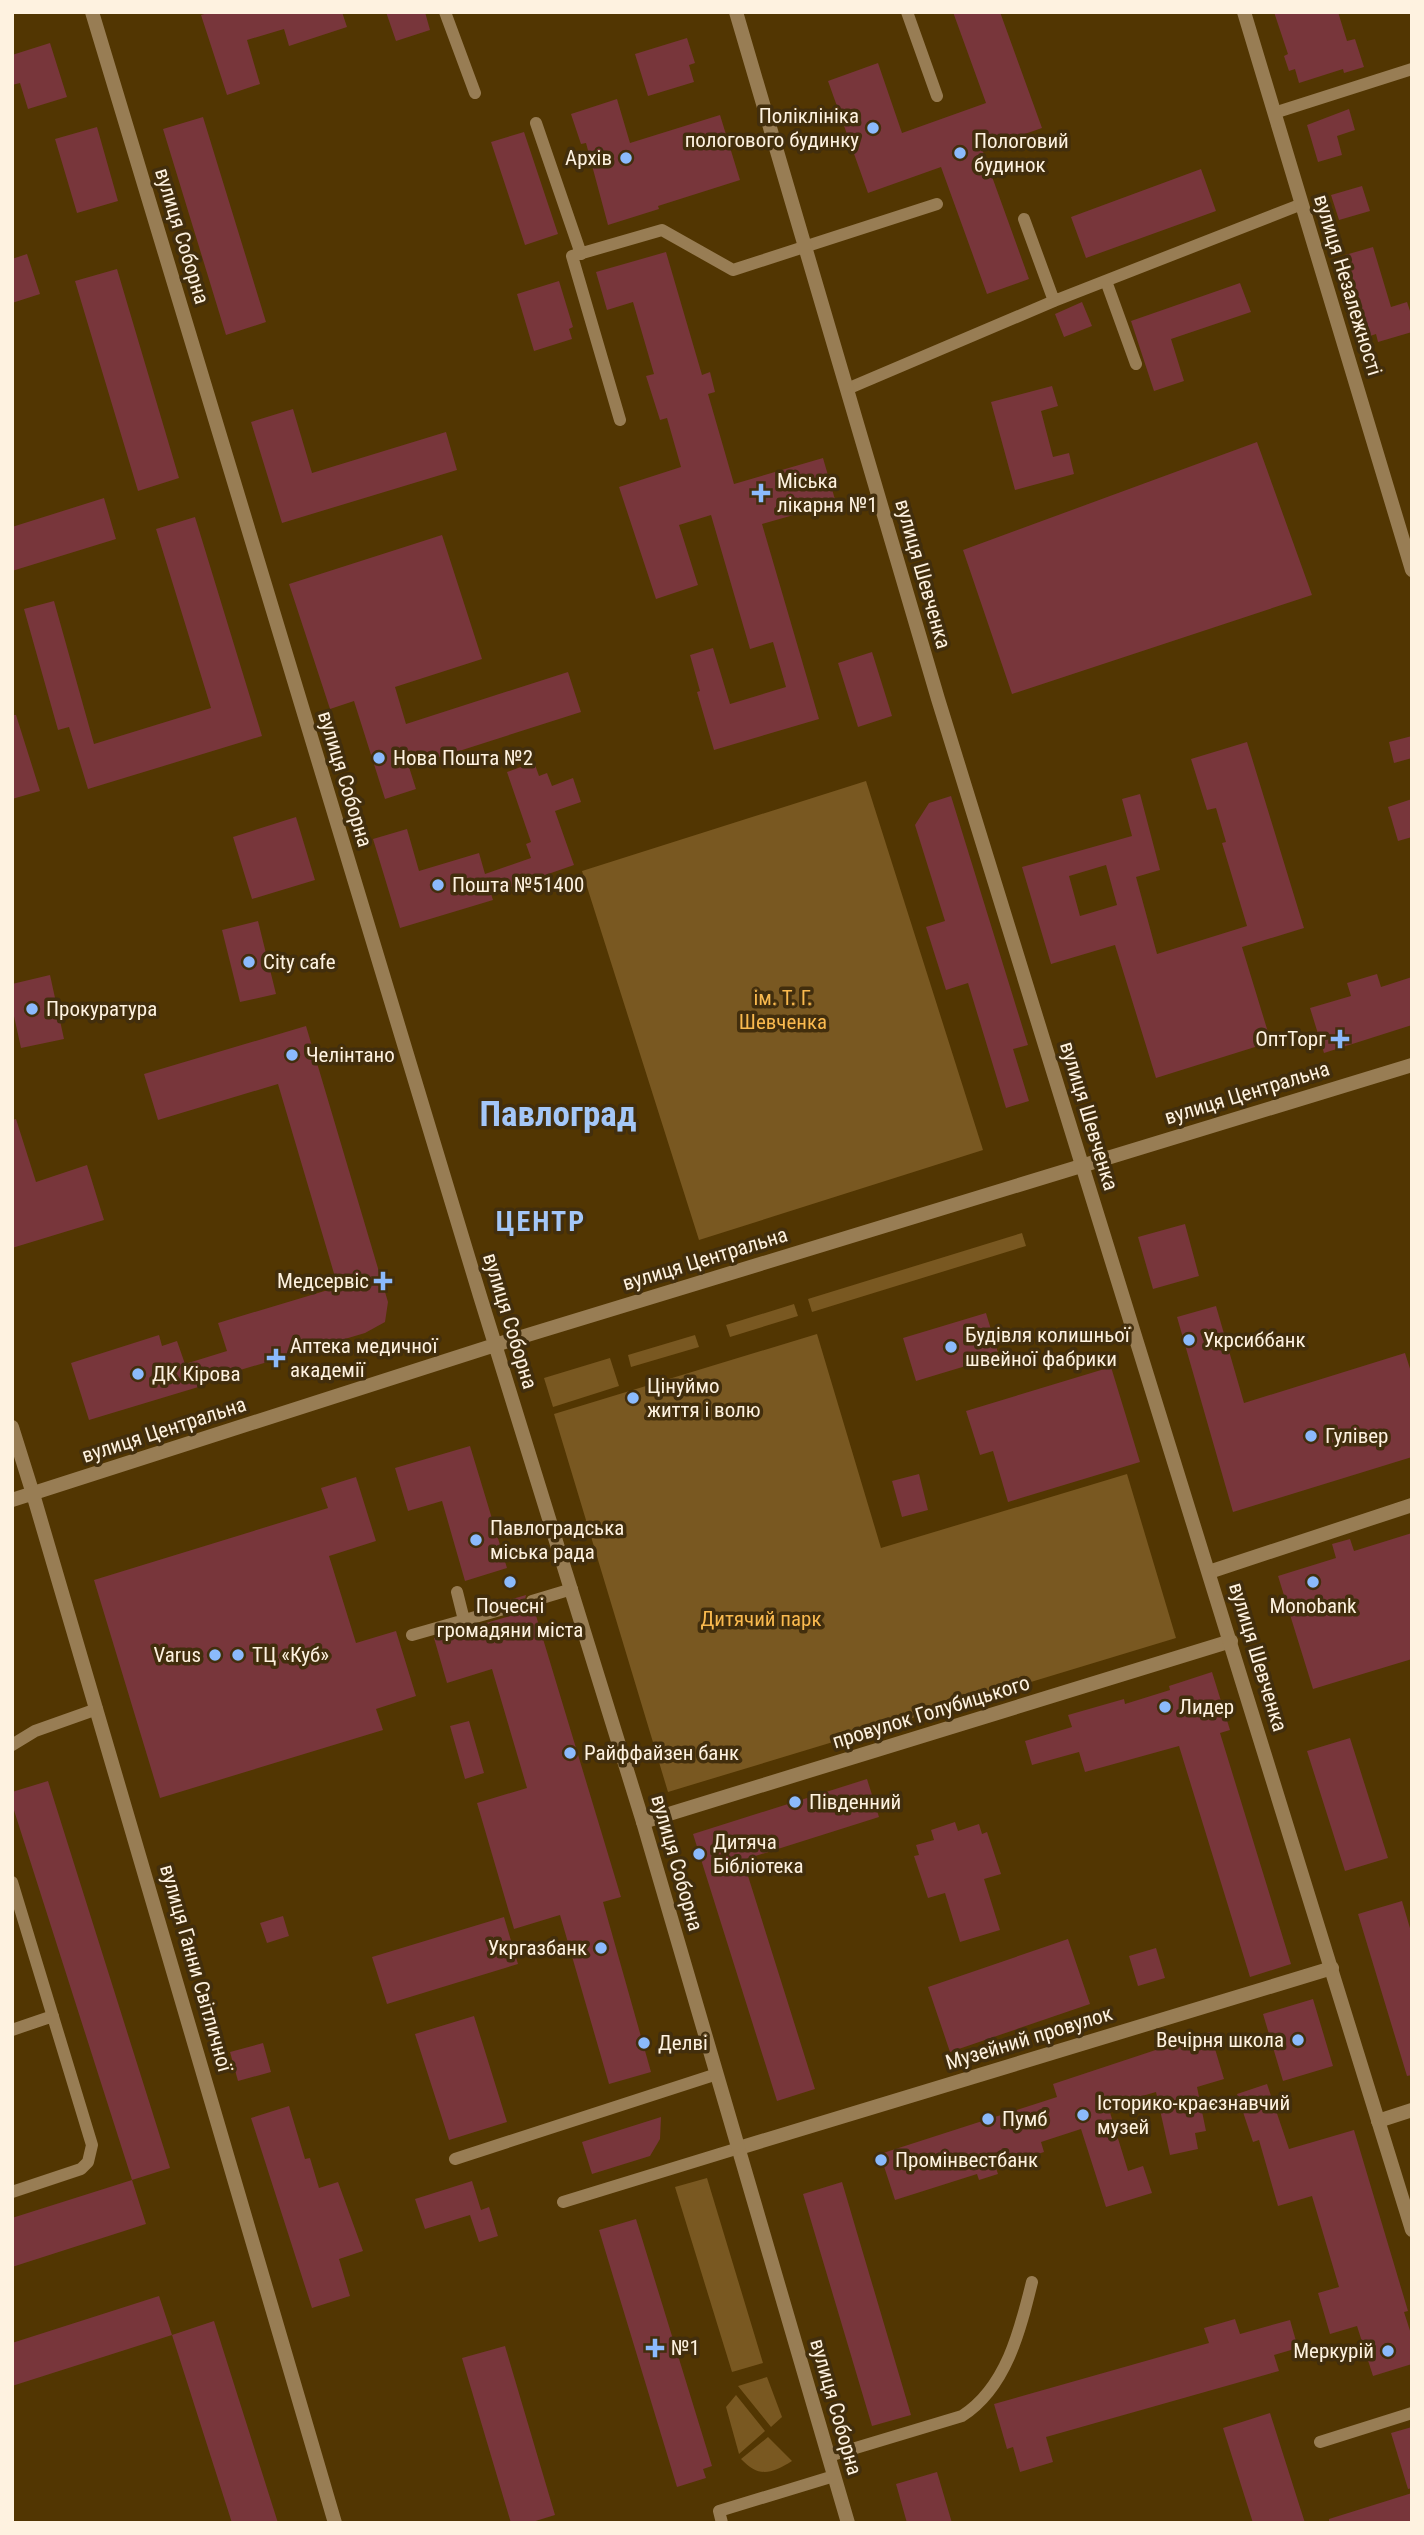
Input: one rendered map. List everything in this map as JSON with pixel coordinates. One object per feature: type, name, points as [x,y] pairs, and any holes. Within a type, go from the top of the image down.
[{"type":"street","name":"вулиця Соборна","points":[[92,12],[495,1345],[643,1822],[848,2523]]},
{"type":"street","name":"вулиця Шевченка","points":[[736,12],[938,699],[1412,2230]]},
{"type":"street","name":"вулиця Незалежності","points":[[1244,12],[1412,570]]},
{"type":"street","name":"вулиця Центральна","points":[[12,1500],[495,1345],[1412,1065]]},
{"type":"street","name":"вулиця Ганни Світличної","points":[[12,1427],[335,2523]]},
{"type":"street","points":[[1209,1572],[1412,1505]]},
{"type":"street","name":"провулок Голубицького","points":[[643,1822],[1231,1641]]},
{"type":"street","name":"Музейний провулок","points":[[739,2148],[1332,1968]]},
{"type":"street","points":[[1378,2121],[1412,2110]]},
{"type":"lane","points":[[445,12],[475,93]]},
{"type":"lane","points":[[907,12],[937,96]]},
{"type":"lane","points":[[1274,113],[1412,69]]},
{"type":"lane","points":[[536,124],[581,254]]},
{"type":"lane","points":[[620,420],[572,256],[662,230],[733,270],[806,249],[937,204]]},
{"type":"lane","points":[[847,389],[1054,301],[1302,204]]},
{"type":"lane","points":[[1024,219],[1054,301]]},
{"type":"lane","points":[[1107,281],[1136,364]]},
{"type":"lane","points":[[532,1601],[572,1589]]},
{"type":"lane","points":[[457,1592],[464,1620]]},
{"type":"lane","points":[[412,1635],[507,1608]]},
{"type":"lane","points":[[12,1745],[35,1731],[97,1709]]},
{"type":"lane","points":[[12,1882],[92,2145],[92,2154],[81,2169],[12,2192]]},
{"type":"lane","points":[[12,2030],[52,2016]]},
{"type":"lane","points":[[455,2159],[717,2074]]},
{"type":"lane","points":[[563,2202],[739,2148]]},
{"type":"lane","points":[[829,2456],[961,2416],[975,2407],[999,2377],[1025,2312],[1032,2282]]},
{"type":"lane","points":[[1320,2442],[1412,2413]]},
{"type":"lane","points":[[722,2523],[719,2511],[834,2476]]},
{"type":"green space","name":"ім. Т. Г. Шевченка","points":[[866,781],[983,1150],[699,1240],[582,871]]},
{"type":"green space","points":[[1022,1233],[1026,1246],[812,1312],[808,1299]]},
{"type":"green space","points":[[794,1304],[798,1316],[730,1337],[726,1325]]},
{"type":"green space","name":"Дитячий парк","points":[[817,1334],[881,1548],[1127,1474],[1176,1638],[668,1792],[554,1414]]},
{"type":"green space","points":[[695,1335],[699,1347],[631,1367],[628,1355]]},
{"type":"green space","points":[[610,1358],[619,1386],[553,1407],[544,1378]]},
{"type":"green space","points":[[707,2178],[763,2363],[732,2372],[675,2187]]},
{"type":"green space","points":[[767,2377],[782,2417],[771,2427],[738,2386]]},
{"type":"green space","points":[[736,2395],[765,2431],[739,2454],[726,2407]]},
{"type":"green space","points":[[768,2437],[792,2461],[778,2469],[765,2472],[754,2469],[741,2459]]},
{"type":"building","points":[[211,12],[342,12],[347,27],[289,46],[284,29],[247,40],[260,84],[227,95],[201,15]]},
{"type":"building","points":[[386,12],[425,12],[430,30],[396,41]]},
{"type":"building","name":"Пологовий будинок","points":[[953,12],[1000,12],[1042,128],[982,149],[1029,279],[987,294],[941,167],[868,193],[828,81],[878,63],[902,133],[986,103]]},
{"type":"building","points":[[1274,12],[1338,12],[1347,41],[1355,39],[1364,67],[1344,73],[1343,69],[1299,83],[1295,69],[1289,71],[1284,56],[1288,54]]},
{"type":"building","points":[[687,38],[695,63],[689,65],[694,82],[648,96],[635,54]]},
{"type":"building","points":[[50,43],[67,97],[28,109],[20,83],[12,85],[12,55]]},
{"type":"building","points":[[617,99],[630,143],[720,115],[740,180],[608,225],[586,143],[581,144],[571,114]]},
{"type":"building","points":[[1349,109],[1355,130],[1337,136],[1342,155],[1318,162],[1307,125]]},
{"type":"building","points":[[203,117],[266,322],[226,335],[163,129]]},
{"type":"building","points":[[97,127],[118,201],[77,213],[55,139]]},
{"type":"building","points":[[524,132],[558,234],[525,245],[491,142]]},
{"type":"building","points":[[1201,169],[1216,211],[1086,258],[1071,217]]},
{"type":"building","points":[[1362,186],[1370,211],[1339,220],[1331,195]]},
{"type":"building","points":[[1373,247],[1391,307],[1407,302],[1412,317],[1412,332],[1378,342],[1376,334],[1370,336],[1345,255]]},
{"type":"building","name":"Міська лікарня №1","points":[[666,252],[702,375],[710,372],[715,392],[708,394],[734,484],[823,458],[836,503],[762,524],[819,719],[714,750],[697,692],[700,691],[690,655],[713,648],[730,704],[786,687],[773,642],[750,649],[711,515],[679,525],[698,585],[656,599],[619,487],[681,467],[667,418],[660,420],[646,376],[654,374],[633,302],[607,310],[596,272]]},
{"type":"building","points":[[27,254],[40,294],[12,303],[12,259]]},
{"type":"building","points":[[117,269],[179,478],[138,491],[75,281]]},
{"type":"building","points":[[559,281],[573,327],[569,329],[572,339],[534,351],[517,294]]},
{"type":"building","points":[[1240,283],[1251,312],[1171,339],[1184,381],[1154,391],[1131,321]]},
{"type":"building","points":[[1082,302],[1092,326],[1064,337],[1055,314]]},
{"type":"building","points":[[1052,386],[1058,406],[1041,411],[1053,457],[1069,453],[1074,474],[1015,490],[991,402]]},
{"type":"building","points":[[293,409],[312,473],[446,432],[457,470],[282,523],[251,422]]},
{"type":"building","points":[[1257,442],[1312,595],[1012,694],[963,550]]},
{"type":"building","points":[[104,498],[116,539],[12,571],[12,527]]},
{"type":"building","points":[[195,517],[262,736],[88,789],[69,727],[58,730],[24,609],[54,601],[94,744],[211,708],[156,529]]},
{"type":"building","points":[[442,535],[482,659],[395,687],[406,724],[568,672],[581,712],[409,767],[416,789],[385,799],[354,701],[330,709],[289,584]]},
{"type":"building","points":[[872,652],[892,716],[858,727],[838,663]]},
{"type":"building","points":[[12,715],[16,715],[40,791],[12,799]]},
{"type":"building","points":[[1412,736],[1412,758],[1394,763],[1389,742]]},
{"type":"building","points":[[1247,742],[1304,928],[1242,947],[1271,1042],[1156,1078],[1115,945],[1051,964],[1022,867],[1132,836],[1122,799],[1140,794],[1160,870],[1136,877],[1157,954],[1247,926],[1222,843],[1226,842],[1216,808],[1207,810],[1191,759]],"holes":[[[1106,865],[1117,905],[1080,916],[1069,876]]]},
{"type":"building","points":[[534,762],[539,776],[547,773],[552,786],[573,778],[581,802],[555,811],[574,865],[491,894],[493,900],[400,928],[373,839],[407,829],[419,871],[479,853],[485,874],[531,858],[526,844],[531,842],[507,772]]},
{"type":"building","points":[[951,796],[1028,1045],[1013,1049],[1029,1101],[1006,1108],[968,983],[946,990],[926,927],[945,921],[915,825],[929,803]]},
{"type":"building","points":[[1412,799],[1412,837],[1398,841],[1388,807]]},
{"type":"building","points":[[296,817],[315,880],[252,899],[233,837]]},
{"type":"building","name":"City cafe","points":[[258,921],[276,994],[240,1002],[222,930]]},
{"type":"building","points":[[1377,974],[1381,987],[1412,977],[1412,1025],[1324,1053],[1310,1008],[1351,996],[1347,983]]},
{"type":"building","points":[[50,975],[64,1039],[21,1048],[12,1007],[12,984]]},
{"type":"building","points":[[306,1026],[388,1302],[385,1322],[365,1333],[203,1381],[205,1385],[89,1420],[71,1363],[159,1335],[162,1346],[177,1341],[185,1364],[227,1351],[218,1323],[338,1287],[278,1084],[158,1120],[144,1074]]},
{"type":"building","points":[[16,1119],[36,1182],[87,1165],[104,1220],[12,1248],[12,1120]]},
{"type":"building","points":[[1185,1224],[1199,1276],[1153,1289],[1138,1237]]},
{"type":"building","name":"Гулівер","points":[[1216,1306],[1244,1403],[1405,1353],[1412,1375],[1412,1457],[1233,1512],[1177,1317]]},
{"type":"building","name":"Будівля колишньої швейної фабрики","points":[[986,1313],[999,1356],[916,1381],[903,1338]]},
{"type":"building","points":[[1111,1367],[1140,1462],[1008,1502],[993,1451],[980,1455],[966,1411]]},
{"type":"building","name":"Павлоградська міська рада","points":[[470,1446],[507,1568],[465,1581],[442,1501],[408,1511],[395,1468]]},
{"type":"building","points":[[919,1474],[928,1510],[902,1517],[892,1481]]},
{"type":"building","name":"ТЦ «Куб»","points":[[356,1477],[376,1541],[329,1556],[356,1643],[396,1631],[416,1696],[376,1709],[383,1730],[160,1798],[94,1580],[328,1508],[321,1488]]},
{"type":"building","points":[[1412,1533],[1412,1659],[1313,1689],[1278,1576],[1336,1558],[1332,1544],[1350,1539],[1354,1551]]},
{"type":"building","points":[[526,1595],[524,1604],[534,1609],[621,1897],[603,1902],[651,2072],[609,2084],[560,1915],[514,1929],[477,1803],[527,1788],[492,1669],[447,1683],[434,1638],[510,1616],[516,1606],[509,1600]]},
{"type":"building","points":[[1212,1672],[1230,1730],[1220,1733],[1291,1964],[1250,1977],[1179,1746],[1085,1772],[1079,1752],[1032,1765],[1025,1741],[1072,1727],[1068,1715],[1124,1699],[1125,1704],[1170,1690],[1169,1686]]},
{"type":"building","points":[[469,1721],[484,1773],[465,1779],[450,1726]]},
{"type":"building","points":[[1350,1738],[1388,1858],[1345,1871],[1307,1751]]},
{"type":"building","points":[[867,1779],[879,1817],[743,1860],[815,2089],[777,2101],[693,1834]]},
{"type":"building","points":[[48,1781],[170,2168],[132,2180],[12,1804],[12,1792]]},
{"type":"building","points":[[955,1822],[958,1831],[979,1824],[982,1834],[987,1832],[1001,1874],[984,1879],[1000,1930],[960,1942],[945,1893],[928,1898],[914,1856],[919,1855],[916,1845],[934,1840],[931,1830]]},
{"type":"building","points":[[1402,1901],[1412,1935],[1412,2075],[1407,2076],[1358,1914]]},
{"type":"building","points":[[283,1916],[289,1936],[267,1943],[260,1923]]},
{"type":"building","points":[[504,1917],[518,1964],[387,2004],[372,1957]]},
{"type":"building","points":[[1068,1939],[1090,2004],[950,2052],[928,1987]]},
{"type":"building","points":[[1156,1948],[1165,1978],[1138,1986],[1129,1956]]},
{"type":"building","name":"Вечірня школа","points":[[1313,1999],[1333,2066],[1283,2081],[1263,2014]]},
{"type":"building","points":[[474,2016],[507,2122],[449,2140],[415,2034]]},
{"type":"building","points":[[1210,2032],[1224,2079],[1197,2087],[1206,2131],[1195,2133],[1198,2149],[1170,2155],[1156,2092],[1108,2106],[1128,2171],[1143,2166],[1152,2193],[1106,2207],[1081,2129],[1041,2142],[1044,2152],[996,2168],[998,2174],[979,2180],[977,2174],[895,2200],[880,2154],[1057,2097],[1053,2084]]},
{"type":"building","points":[[263,2043],[271,2072],[238,2081],[230,2052]]},
{"type":"building","points":[[1267,2084],[1289,2149],[1354,2130],[1408,2311],[1404,2312],[1412,2337],[1412,2364],[1373,2376],[1357,2326],[1330,2334],[1318,2293],[1339,2287],[1312,2196],[1278,2206],[1259,2140],[1253,2142],[1237,2094]]},
{"type":"building","points":[[289,2106],[305,2159],[310,2158],[319,2188],[338,2182],[363,2251],[339,2259],[350,2296],[312,2308],[251,2118]]},
{"type":"building","points":[[661,2117],[660,2139],[650,2156],[592,2174],[582,2142]]},
{"type":"building","points":[[132,2180],[146,2224],[12,2267],[12,2218]]},
{"type":"building","points":[[472,2181],[481,2210],[489,2207],[498,2236],[479,2242],[470,2215],[425,2229],[415,2199]]},
{"type":"building","points":[[842,2182],[911,2415],[872,2426],[803,2194]]},
{"type":"building","name":"№1","points":[[636,2219],[712,2466],[703,2469],[706,2478],[677,2487],[599,2230]]},
{"type":"building","points":[[159,2296],[172,2335],[12,2386],[12,2343]]},
{"type":"building","points":[[1235,2319],[1240,2334],[1290,2320],[1298,2348],[1274,2355],[1279,2371],[1046,2437],[1053,2462],[1020,2472],[1013,2447],[1007,2449],[994,2404],[1209,2343],[1204,2328]]},
{"type":"building","points":[[214,2321],[278,2523],[232,2523],[172,2335]]},
{"type":"building","points":[[505,2346],[555,2515],[529,2523],[511,2523],[462,2358]]},
{"type":"building","points":[[1270,2413],[1305,2523],[1253,2523],[1223,2428]]},
{"type":"building","points":[[1412,2427],[1412,2488],[1408,2489],[1391,2433]]},
{"type":"building","points":[[937,2472],[952,2523],[907,2523],[896,2484]]},
{"type":"building","points":[[1412,2493],[1412,2523],[1329,2523],[1329,2519]]},
{"type":"place","name":"Поліклініка пологового будинку","points":[[873,128]]},
{"type":"place","name":"Пологовий будинок","points":[[960,153]]},
{"type":"place","name":"Архів","points":[[626,158]]},
{"type":"place","name":"Міська лікарня №1","points":[[761,493]]},
{"type":"place","name":"Нова Пошта №2","points":[[379,758]]},
{"type":"place","name":"Пошта №51400","points":[[438,885]]},
{"type":"place","name":"City cafe","points":[[249,962]]},
{"type":"place","name":"Прокуратура","points":[[32,1009]]},
{"type":"place","name":"ОптТорг","points":[[1340,1039]]},
{"type":"place","name":"Челінтано","points":[[292,1055]]},
{"type":"place","name":"Медсервіс","points":[[383,1281]]},
{"type":"place","name":"Укрсиббанк","points":[[1189,1340]]},
{"type":"place","name":"Будівля колишньої швейної фабрики","points":[[951,1347]]},
{"type":"place","name":"Аптека медичної академії","points":[[276,1358]]},
{"type":"place","name":"ДК Кірова","points":[[138,1374]]},
{"type":"place","name":"Цінуймо життя і волю","points":[[633,1398]]},
{"type":"place","name":"Гулівер","points":[[1311,1436]]},
{"type":"place","name":"Павлоградська міська рада","points":[[476,1540]]},
{"type":"place","name":"Почесні громадяни міста","points":[[510,1582]]},
{"type":"place","name":"Monobank","points":[[1313,1582]]},
{"type":"place","name":"Varus","points":[[215,1655]]},
{"type":"place","name":"ТЦ «Куб»","points":[[238,1655]]},
{"type":"place","name":"Лидер","points":[[1165,1707]]},
{"type":"place","name":"Райффайзен банк","points":[[570,1753]]},
{"type":"place","name":"Пiвденний","points":[[795,1802]]},
{"type":"place","name":"Дитяча Бiблiотека","points":[[699,1854]]},
{"type":"place","name":"Укргазбанк","points":[[601,1948]]},
{"type":"place","name":"Вечірня школа","points":[[1298,2040]]},
{"type":"place","name":"Делві","points":[[644,2043]]},
{"type":"place","name":"Історико-краєзнавчий музей","points":[[1083,2115]]},
{"type":"place","name":"Пумб","points":[[988,2119]]},
{"type":"place","name":"Промінвестбанк","points":[[881,2160]]},
{"type":"place","name":"№1","points":[[655,2348]]},
{"type":"place","name":"Меркурій","points":[[1388,2351]]},
{"type":"district","name":"Павлоград","points":[[558,1114]]},
{"type":"district","name":"ЦЕНТР","points":[[541,1221]]}]
